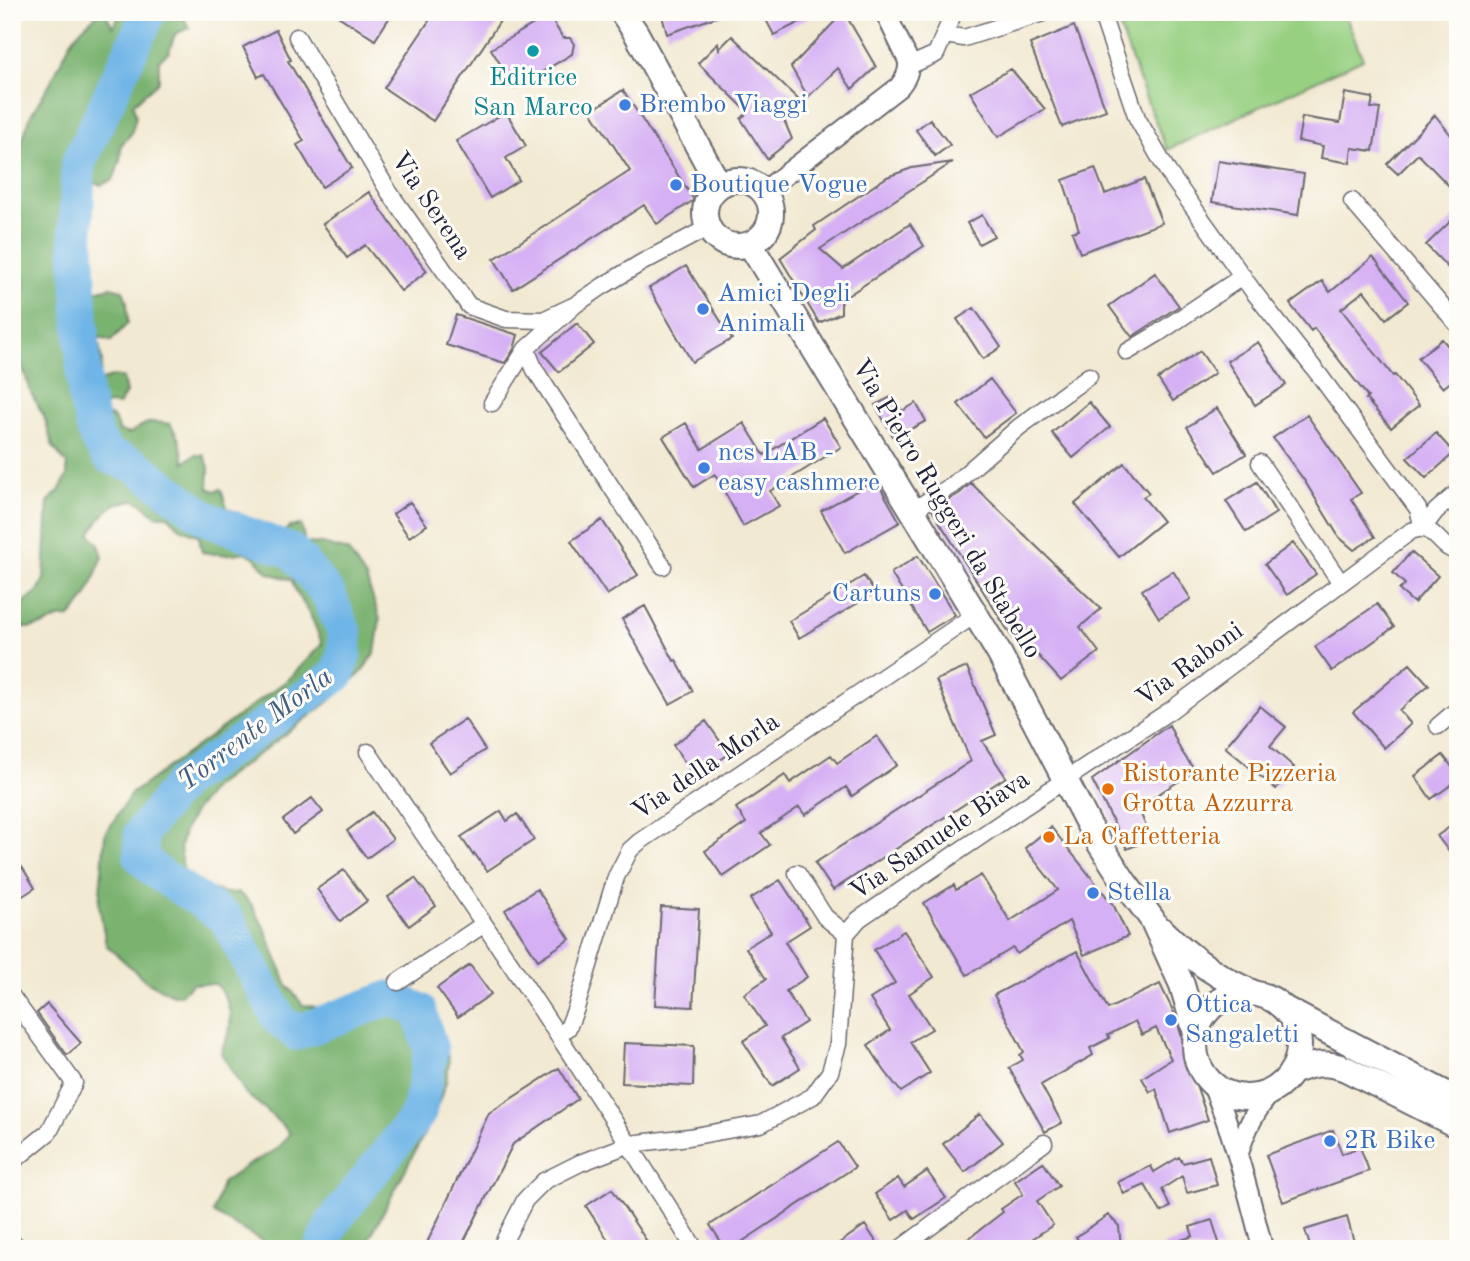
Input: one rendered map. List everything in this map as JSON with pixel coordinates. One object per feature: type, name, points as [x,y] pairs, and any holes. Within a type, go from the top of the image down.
[{"type":"main road","points":[[622,12],[637,23],[719,185]]},
{"type":"main road","points":[[731,180],[740,180],[750,182],[763,192],[769,202],[770,221],[760,238],[750,244],[733,246],[715,238],[705,220],[704,209],[713,190],[731,180]]},
{"type":"main road","name":"Via Pietro Ruggeri da Stabello","points":[[750,244],[976,614],[1021,693],[1064,781],[1099,844],[1152,919],[1182,985],[1196,1034],[1197,1061],[1211,1082]]},
{"type":"main road","points":[[1152,919],[1192,957],[1230,982],[1271,999],[1285,1009],[1458,1100]]},
{"type":"main road","points":[[1196,1034],[1202,1019],[1213,1005],[1228,996],[1254,993]]},
{"type":"main road","points":[[1211,1082],[1224,1092],[1241,1096],[1257,1096],[1280,1085],[1291,1072],[1297,1057],[1299,1040],[1294,1023],[1285,1009]]},
{"type":"main road","points":[[1291,1072],[1309,1065],[1332,1064],[1458,1126]]},
{"type":"street","points":[[763,192],[899,87],[906,77],[909,66],[905,53],[885,12]]},
{"type":"street","points":[[909,66],[936,54],[954,12]]},
{"type":"street","points":[[1101,12],[1137,118],[1168,172],[1418,509],[1423,528],[1432,532],[1454,553]]},
{"type":"street","points":[[945,35],[964,38],[1039,13]]},
{"type":"street","name":"Via Serena","points":[[297,37],[388,192],[469,306],[506,319],[543,320],[575,304]]},
{"type":"street","points":[[1352,201],[1458,325]]},
{"type":"street","points":[[492,403],[526,349],[575,304],[641,263],[709,227]]},
{"type":"street","points":[[1128,352],[1243,276]]},
{"type":"street","points":[[526,349],[535,370],[663,566]]},
{"type":"street","points":[[912,511],[954,484],[1019,427],[1089,376]]},
{"type":"street","points":[[1260,463],[1341,583]]},
{"type":"street","name":"Via Raboni","points":[[1064,781],[1171,710],[1411,531],[1423,528],[1436,511],[1458,492]]},
{"type":"street","name":"Via della Morla","points":[[559,1035],[568,1028],[576,1008],[616,877],[630,850],[976,614]]},
{"type":"street","points":[[1438,726],[1458,709]]},
{"type":"street","points":[[368,751],[559,1035],[695,1249]]},
{"type":"street","name":"Via Samuele Biava","points":[[500,1249],[524,1200],[544,1181],[580,1163],[630,1144],[689,1138],[761,1124],[813,1096],[830,1072],[838,1044],[846,934],[859,919],[1064,781]]},
{"type":"street","name":"Via Samuele Biava","points":[[797,873],[825,917],[846,934]]},
{"type":"street","points":[[398,982],[484,924]]},
{"type":"street","points":[[12,997],[74,1083],[49,1132],[12,1162]]},
{"type":"street","name":"Via Pietro Ruggeri da Stabello","points":[[1211,1082],[1238,1155],[1263,1249]]},
{"type":"street","points":[[1238,1155],[1254,1115],[1273,1090]]},
{"type":"street","points":[[900,1249],[1044,1143]]},
{"type":"street","points":[[12,1242],[20,1249]]},
{"type":"green space","points":[[100,12],[105,12],[113,27],[121,12],[181,12],[189,28],[175,34],[169,52],[159,60],[159,81],[133,104],[136,117],[131,134],[121,145],[120,161],[113,180],[101,185],[91,182],[85,193],[81,215],[84,236],[82,252],[92,270],[96,291],[110,287],[123,290],[127,302],[128,323],[111,341],[98,337],[102,362],[99,381],[115,376],[123,378],[126,393],[119,405],[107,404],[102,413],[114,418],[119,431],[129,434],[148,423],[170,424],[180,442],[184,462],[195,455],[204,455],[209,467],[208,488],[215,491],[221,489],[227,508],[239,513],[250,526],[264,523],[275,541],[289,527],[301,525],[305,543],[322,544],[348,551],[366,578],[380,619],[375,653],[360,674],[326,704],[214,787],[194,812],[184,831],[180,848],[183,869],[192,879],[192,884],[226,893],[239,893],[251,904],[265,929],[287,985],[303,1005],[322,1008],[377,997],[403,997],[420,1007],[434,1021],[444,1040],[449,1062],[446,1082],[434,1115],[364,1249],[276,1249],[213,1213],[222,1183],[277,1149],[290,1133],[246,1094],[221,1053],[229,1033],[230,1015],[219,988],[215,984],[192,984],[180,995],[173,995],[146,981],[106,945],[99,904],[105,834],[131,794],[289,679],[322,644],[292,580],[269,573],[254,557],[245,552],[224,555],[202,552],[199,536],[180,528],[168,516],[156,516],[134,500],[115,504],[102,516],[90,534],[99,545],[103,557],[88,593],[70,617],[58,618],[29,628],[17,626],[12,616],[38,591],[44,579],[48,502],[59,491],[67,476],[67,464],[53,447],[44,416],[32,395],[16,348],[18,311],[25,285],[16,249],[12,250],[12,187],[17,155],[31,115],[71,41]]},
{"type":"green space","points":[[1114,12],[1344,12],[1363,59],[1167,150]]},
{"type":"building","points":[[332,12],[393,12],[375,40]]},
{"type":"building","points":[[435,12],[506,12],[433,121],[384,88]]},
{"type":"building","points":[[661,12],[722,12],[722,15],[667,34]]},
{"type":"building","points":[[762,12],[820,12],[774,35]]},
{"type":"building","points":[[844,12],[876,67],[852,89],[838,68],[808,97],[791,67]]},
{"type":"building","name":"Editrice San Marco","points":[[549,15],[563,38],[570,38],[574,44],[572,54],[515,88],[491,49]]},
{"type":"building","points":[[1074,26],[1106,110],[1062,127],[1030,44]]},
{"type":"building","points":[[276,30],[291,60],[288,61],[352,168],[322,187],[297,145],[304,141],[264,74],[258,77],[243,47]]},
{"type":"building","points":[[732,36],[802,103],[784,120],[792,139],[767,159],[741,119],[748,112],[698,63],[718,43],[719,49]]},
{"type":"building","points":[[1011,69],[1045,109],[998,137],[970,92]]},
{"type":"building","points":[[623,90],[694,200],[657,224],[644,205],[513,289],[494,259],[630,171],[591,111]]},
{"type":"building","points":[[1345,93],[1373,98],[1371,108],[1380,109],[1373,151],[1352,148],[1350,163],[1321,158],[1323,146],[1298,141],[1302,117],[1340,123]]},
{"type":"building","points":[[506,112],[526,146],[506,158],[519,180],[490,198],[456,141]]},
{"type":"building","points":[[1435,115],[1458,144],[1458,180],[1449,186],[1418,154],[1398,174],[1387,164]]},
{"type":"building","points":[[930,119],[950,145],[935,156],[916,130]]},
{"type":"building","points":[[1218,161],[1304,174],[1298,215],[1212,202]]},
{"type":"building","points":[[953,162],[820,249],[843,269],[910,224],[924,246],[841,300],[841,313],[819,323],[780,258],[816,230],[814,226],[887,177],[912,168]]},
{"type":"building","points":[[1095,168],[1105,194],[1144,179],[1162,223],[1080,253],[1072,232],[1079,230],[1063,180]]},
{"type":"building","points":[[369,192],[427,271],[401,291],[365,245],[347,258],[323,224]]},
{"type":"building","points":[[1458,214],[1458,278],[1426,245]]},
{"type":"building","points":[[982,215],[994,236],[979,244],[967,223]]},
{"type":"building","points":[[1373,257],[1408,302],[1386,319],[1364,291],[1341,309],[1419,405],[1391,428],[1366,399],[1368,397],[1314,328],[1311,331],[1290,304],[1322,281],[1330,292]]},
{"type":"building","points":[[686,266],[732,339],[692,362],[649,288]]},
{"type":"building","points":[[1155,273],[1179,306],[1132,337],[1109,306]]},
{"type":"building","points":[[974,308],[1001,347],[983,359],[957,319]]},
{"type":"building","points":[[456,315],[518,335],[514,349],[505,363],[446,345]]},
{"type":"building","points":[[577,323],[594,344],[559,372],[542,352]]},
{"type":"building","points":[[1442,339],[1458,358],[1458,376],[1443,388],[1418,358]]},
{"type":"building","points":[[1258,342],[1286,385],[1255,405],[1227,361]]},
{"type":"building","points":[[1200,351],[1215,373],[1173,401],[1158,379]]},
{"type":"building","points":[[990,379],[1016,413],[984,437],[958,404]]},
{"type":"building","points":[[893,396],[902,411],[916,403],[926,421],[894,438],[875,405]]},
{"type":"building","points":[[1089,402],[1110,427],[1073,458],[1052,433]]},
{"type":"building","points":[[1217,408],[1246,454],[1217,472],[1187,427]]},
{"type":"building","points":[[1307,415],[1361,493],[1351,499],[1375,537],[1354,550],[1339,537],[1304,480],[1273,438]]},
{"type":"building","points":[[823,418],[841,447],[770,491],[779,506],[743,526],[715,474],[694,487],[663,437],[686,423],[702,449],[744,423],[764,455]]},
{"type":"building","points":[[1436,433],[1454,453],[1426,478],[1407,458]]},
{"type":"building","points":[[1124,463],[1149,493],[1143,497],[1163,521],[1119,557],[1075,504]]},
{"type":"building","points":[[876,480],[900,522],[845,553],[821,511]]},
{"type":"building","points":[[1257,482],[1276,513],[1246,532],[1226,501]]},
{"type":"building","points":[[971,483],[1101,609],[1080,627],[1099,652],[1061,681],[1017,632],[1012,637],[932,510]]},
{"type":"building","points":[[410,502],[427,525],[409,537],[393,514]]},
{"type":"building","points":[[602,520],[638,575],[607,595],[571,541]]},
{"type":"building","points":[[1293,543],[1316,574],[1287,595],[1265,564]]},
{"type":"building","points":[[1411,552],[1438,576],[1414,603],[1399,590],[1405,584],[1393,573]]},
{"type":"building","points":[[918,556],[955,615],[927,632],[891,573]]},
{"type":"building","points":[[1173,571],[1191,599],[1159,618],[1142,590]]},
{"type":"building","points":[[864,576],[875,593],[799,638],[789,621]]},
{"type":"building","points":[[1377,604],[1394,627],[1332,671],[1315,647]]},
{"type":"building","points":[[645,606],[693,691],[670,704],[622,619]]},
{"type":"building","points":[[1410,664],[1429,685],[1399,710],[1411,724],[1384,748],[1353,712]]},
{"type":"building","points":[[967,667],[996,735],[982,741],[1006,777],[833,890],[815,863],[971,761],[936,680]]},
{"type":"building","points":[[1260,706],[1286,727],[1270,746],[1294,767],[1276,789],[1225,747]]},
{"type":"building","points":[[465,719],[485,750],[450,773],[429,743]]},
{"type":"building","points":[[706,721],[729,754],[695,777],[673,745]]},
{"type":"building","points":[[1169,725],[1180,749],[1195,771],[1138,807],[1151,839],[1127,849],[1092,780]]},
{"type":"building","points":[[877,736],[897,765],[852,796],[846,787],[805,815],[799,807],[761,833],[770,845],[723,877],[705,851],[746,823],[736,808],[785,775],[790,783],[831,755],[837,763]]},
{"type":"building","points":[[1443,755],[1458,775],[1458,780],[1431,799],[1415,776]]},
{"type":"building","points":[[312,798],[323,812],[293,834],[283,820]]},
{"type":"building","points":[[501,811],[507,821],[517,814],[534,840],[487,871],[461,837]]},
{"type":"building","points":[[372,812],[393,839],[367,858],[347,831]]},
{"type":"building","points":[[1458,821],[1458,863],[1437,836]]},
{"type":"building","points":[[1051,827],[1114,906],[1128,936],[1084,955],[1069,921],[1017,954],[1013,948],[967,975],[924,903],[954,885],[956,890],[981,875],[1010,921],[1058,890],[1025,848]]},
{"type":"building","points":[[22,867],[35,888],[12,903],[12,873]]},
{"type":"building","points":[[344,870],[367,901],[340,921],[317,889]]},
{"type":"building","points":[[415,878],[436,906],[409,926],[388,897]]},
{"type":"building","points":[[780,880],[810,926],[785,942],[807,977],[786,991],[806,1022],[781,1038],[800,1068],[772,1086],[743,1041],[765,1026],[744,994],[766,979],[746,948],[771,932],[750,899]]},
{"type":"building","points":[[537,889],[570,939],[538,960],[505,910]]},
{"type":"building","points":[[661,907],[699,909],[693,1007],[655,1005]]},
{"type":"building","points":[[904,931],[934,977],[909,994],[932,1029],[910,1042],[930,1073],[901,1092],[868,1045],[890,1030],[870,999],[895,983],[874,950]]},
{"type":"building","points":[[1077,951],[1108,1009],[1160,984],[1176,1017],[1182,1038],[1192,1049],[1185,1052],[1208,1120],[1170,1133],[1156,1089],[1150,1092],[1142,1078],[1171,1059],[1156,1028],[1142,1035],[1135,1021],[1090,1048],[1093,1055],[1041,1085],[1062,1123],[1045,1132],[1009,1068],[1023,1060],[1020,1055],[1024,1052],[994,995]]},
{"type":"building","points":[[470,965],[491,994],[458,1017],[437,988]]},
{"type":"building","points":[[47,1004],[81,1043],[67,1055],[37,1013]]},
{"type":"building","points":[[624,1043],[694,1046],[693,1086],[622,1083]]},
{"type":"building","points":[[559,1068],[578,1099],[513,1144],[460,1249],[424,1249],[489,1113]]},
{"type":"building","points":[[980,1114],[1003,1142],[965,1172],[943,1144]]},
{"type":"building","points":[[1333,1130],[1342,1154],[1360,1147],[1369,1171],[1283,1202],[1266,1155]]},
{"type":"building","points":[[838,1142],[855,1167],[731,1249],[726,1249],[710,1225]]},
{"type":"building","points":[[1209,1156],[1217,1185],[1187,1193],[1182,1176],[1162,1189],[1170,1207],[1161,1212],[1145,1185],[1124,1194],[1118,1182],[1151,1166],[1154,1172],[1179,1157],[1183,1163]]},
{"type":"building","points":[[1043,1162],[1059,1186],[1037,1201],[1053,1225],[1017,1249],[955,1249],[1003,1212],[1001,1209],[1023,1194],[1015,1181]]},
{"type":"building","points":[[927,1171],[946,1198],[914,1219],[908,1210],[893,1220],[875,1194],[898,1178],[904,1187]]},
{"type":"building","points":[[612,1189],[652,1249],[614,1249],[586,1206]]},
{"type":"building","points":[[1108,1215],[1119,1226],[1121,1249],[1084,1249],[1076,1237]]},
{"type":"building","points":[[1347,1217],[1354,1242],[1331,1249],[1311,1249],[1305,1230]]},
{"type":"building","points":[[1212,1220],[1221,1249],[1163,1249],[1163,1246],[1193,1236],[1190,1227]]},
{"type":"building","points":[[865,1225],[881,1249],[831,1249]]},
{"type":"waterway","name":"Torrente Morla","points":[[149,12],[78,164],[76,226],[85,396],[96,437],[109,456],[136,466],[206,518],[293,552],[328,594],[345,634],[344,654],[338,674],[182,782],[141,833],[141,857],[156,872],[226,918],[280,1020],[296,1033],[390,998],[419,1010],[431,1050],[419,1113],[333,1222],[321,1249]]},
{"type":"place","name":"Editrice San Marco","points":[[533,51]]},
{"type":"place","name":"Brembo Viaggi","points":[[625,105]]},
{"type":"place","name":"Boutique Vogue","points":[[676,185]]},
{"type":"place","name":"Amici Degli Animali","points":[[703,309]]},
{"type":"place","name":"ncs LAB - easy cashmere","points":[[704,468]]},
{"type":"place","name":"Cartuns","points":[[935,594]]},
{"type":"place","name":"Ristorante Pizzeria Grotta Azzurra","points":[[1108,789]]},
{"type":"place","name":"La Caffetteria","points":[[1049,837]]},
{"type":"place","name":"Stella","points":[[1093,893]]},
{"type":"place","name":"Ottica Sangaletti","points":[[1171,1020]]},
{"type":"place","name":"2R Bike","points":[[1330,1141]]}]
